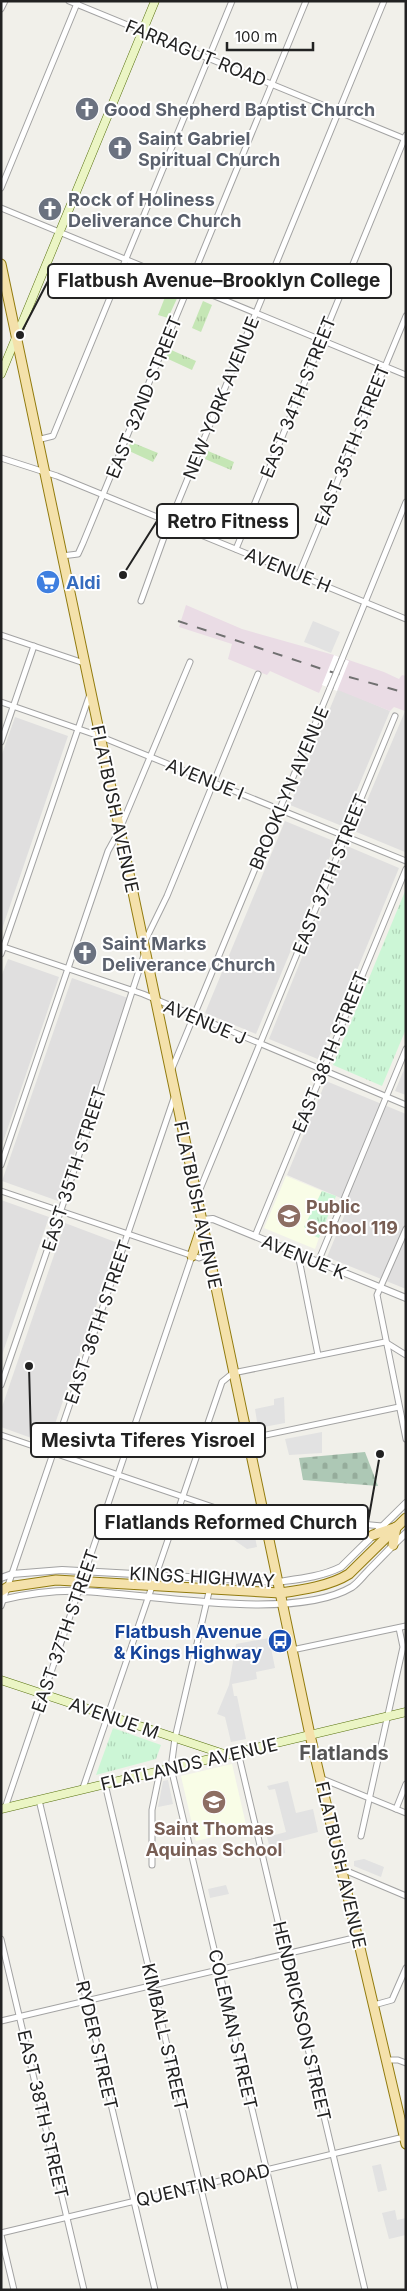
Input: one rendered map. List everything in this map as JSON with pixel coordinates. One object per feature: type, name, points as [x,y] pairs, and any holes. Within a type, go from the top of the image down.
[{"type":"main road","points":[[1,374],[155,1]]},
{"type":"main road","name":"FLATBUSH AVENUE","points":[[1,264],[310,1736],[405,2139]]},
{"type":"main road","points":[[192,1256],[202,1223]]},
{"type":"main road","name":"KINGS HIGHWAY","points":[[3,1595],[56,1580],[80,1586],[153,1586],[280,1593],[339,1580],[349,1574],[406,1518]]},
{"type":"main road","points":[[373,1535],[396,1527],[393,1545]]},
{"type":"main road","name":"AVENUE M","points":[[1,1680],[226,1755]]},
{"type":"main road","name":"FLATLANDS AVENUE","points":[[3,1809],[406,1712]]},
{"type":"street","points":[[1,9],[5,1]]},
{"type":"street","name":"FARRAGUT ROAD","points":[[69,1],[78,3],[143,32],[405,138]]},
{"type":"street","points":[[37,440],[53,436],[232,1]]},
{"type":"street","name":"EAST 32ND STREET","points":[[62,556],[78,554],[306,1]]},
{"type":"street","name":"NEW YORK AVENUE","points":[[141,601],[170,522],[384,1]]},
{"type":"street","points":[[1,188],[78,3]]},
{"type":"street","name":"EAST 34TH STREET","points":[[236,549],[405,138]]},
{"type":"street","points":[[1,208],[406,375]]},
{"type":"street","name":"EAST 35TH STREET","points":[[299,574],[406,316]]},
{"type":"street","name":"AVENUE H","points":[[1,458],[44,472],[103,495],[406,618]]},
{"type":"street","name":"BROOKLYN AVENUE","points":[[170,1074],[406,502]]},
{"type":"street","points":[[1,635],[84,663]]},
{"type":"street","points":[[1,742],[34,646]]},
{"type":"street","points":[[1,1165],[108,851],[119,831],[190,662]]},
{"type":"street","name":"EAST 35TH STREET","points":[[1,1385],[61,1211],[133,991],[144,948],[258,674]]},
{"type":"street","points":[[1,954],[91,694]]},
{"type":"street","name":"AVENUE I","points":[[1,702],[100,736],[406,862]]},
{"type":"street","name":"EAST 37TH STREET","points":[[196,1198],[395,716]]},
{"type":"street","name":"EAST 38TH STREET","points":[[255,1236],[406,869]]},
{"type":"street","name":"AVENUE J","points":[[2,947],[133,991],[406,1105]]},
{"type":"street","points":[[318,1262],[406,1049]]},
{"type":"street","name":"EAST 36TH STREET","points":[[3,1595],[54,1453],[175,1095]]},
{"type":"street","points":[[1,1191],[192,1256],[199,1258],[208,1255]]},
{"type":"street","name":"AVENUE K","points":[[202,1223],[212,1219],[406,1298]]},
{"type":"street","points":[[406,1229],[377,1295],[406,1439]]},
{"type":"street","points":[[298,1254],[318,1354]]},
{"type":"street","name":"EAST 37TH STREET","points":[[3,1809],[192,1256]]},
{"type":"street","points":[[84,1788],[222,1382],[233,1373],[318,1354],[385,1342],[406,1355]]},
{"type":"street","points":[[248,1439],[399,1408]]},
{"type":"street","points":[[1,1435],[254,1521],[274,1516],[382,1526]]},
{"type":"street","name":"KINGS HIGHWAY","points":[[1,1578],[12,1574],[62,1570],[277,1582],[331,1572],[341,1567],[406,1503]]},
{"type":"street","name":"KINGS HIGHWAY","points":[[80,1586],[149,1596],[206,1601],[282,1604],[336,1595],[354,1586],[406,1533]]},
{"type":"street","points":[[171,1768],[175,1738],[212,1579]]},
{"type":"street","points":[[292,1650],[406,1626]]},
{"type":"street","points":[[361,1836],[403,1647],[399,1628]]},
{"type":"street","name":"HENDRICKSON STREET","points":[[238,1752],[365,2290]]},
{"type":"street","name":"COLEMAN STREET","points":[[171,1768],[295,2290]]},
{"type":"street","points":[[152,1865],[152,1810],[160,1771]]},
{"type":"street","points":[[320,1778],[406,1813]]},
{"type":"street","name":"KIMBALL STREET","points":[[105,1784],[225,2290]]},
{"type":"street","points":[[396,1809],[406,1784]]},
{"type":"street","name":"RYDER STREET","points":[[39,1800],[154,2290]]},
{"type":"street","points":[[341,1868],[406,1896]]},
{"type":"street","points":[[1,2021],[358,1937]]},
{"type":"street","name":"EAST 38TH STREET","points":[[1,1939],[84,2290]]},
{"type":"street","points":[[374,2005],[392,2000],[406,1968]]},
{"type":"street","points":[[387,2060],[398,2060],[406,2063]]},
{"type":"street","name":"QUENTIN ROAD","points":[[1,2234],[333,2154],[405,2139]]},
{"type":"street","points":[[1,2234],[14,2290]]},
{"type":"shaded area","points":[[186,605],[242,629],[334,655],[399,679],[402,675],[406,676],[405,711],[394,707],[390,711],[323,684],[319,693],[270,671],[267,675],[228,659],[232,644],[179,627]]},
{"type":"shaded area","points":[[313,621],[340,632],[331,653],[304,642]]},
{"type":"shaded area","points":[[338,689],[390,711],[342,826],[290,805]]},
{"type":"shaded area","points":[[406,709],[406,851],[405,852],[354,831]]},
{"type":"shaded area","points":[[15,717],[68,736],[1,932],[1,757]]},
{"type":"shaded area","points":[[285,821],[336,842],[256,1034],[205,1013]]},
{"type":"shaded area","points":[[347,846],[399,868],[320,1060],[269,1039]]},
{"type":"shaded area","points":[[8,959],[59,977],[1,1148],[1,977]]},
{"type":"shaded area","points":[[72,978],[128,998],[58,1201],[2,1181]]},
{"type":"shaded area","points":[[406,1065],[406,1095],[395,1091]]},
{"type":"shaded area","points":[[326,1081],[406,1114],[406,1289],[327,1257],[350,1202],[287,1175]]},
{"type":"shaded area","name":"Public School 119","points":[[286,1176],[322,1191],[316,1205],[314,1205],[305,1232],[319,1238],[315,1249],[264,1228]]},
{"type":"shaded area","points":[[1,1200],[49,1217],[1,1358]]},
{"type":"shaded area","points":[[65,1223],[118,1243],[48,1444],[1,1427],[1,1410]]},
{"type":"shaded area","points":[[284,1397],[285,1423],[258,1428],[255,1409],[274,1405],[274,1399]]},
{"type":"shaded area","points":[[322,1432],[322,1453],[289,1455],[285,1439]]},
{"type":"shaded area","points":[[233,1525],[254,1532],[257,1547],[247,1549],[227,1535]]},
{"type":"shaded area","points":[[269,1638],[275,1668],[256,1672],[257,1679],[232,1684],[234,1696],[237,1696],[246,1739],[231,1742],[225,1717],[217,1714],[229,1685],[236,1644]]},
{"type":"shaded area","name":"Saint Thomas Aquinas School","points":[[232,1764],[247,1829],[196,1841],[181,1776]]},
{"type":"shaded area","points":[[168,1780],[173,1804],[158,1807],[163,1781]]},
{"type":"shaded area","points":[[288,1781],[296,1813],[313,1809],[318,1832],[283,1841],[285,1853],[272,1857],[267,1837],[286,1832],[275,1789],[269,1790],[267,1786]]},
{"type":"shaded area","points":[[364,1859],[384,1867],[381,1877],[354,1866],[354,1861]]},
{"type":"shaded area","points":[[226,1885],[229,1894],[210,1898],[208,1889]]},
{"type":"shaded area","points":[[381,2164],[387,2190],[378,2192],[372,2166]]},
{"type":"shaded area","points":[[395,2210],[397,2220],[406,2218],[406,2235],[389,2239],[382,2213]]},
{"type":"green space","points":[[169,287],[180,292],[168,318],[158,315]]},
{"type":"green space","points":[[203,301],[212,305],[201,332],[192,328]]},
{"type":"green space","points":[[169,349],[196,361],[192,370],[166,358]]},
{"type":"green space","points":[[131,442],[158,453],[153,462],[127,450]]},
{"type":"green space","points":[[208,451],[234,462],[231,470],[205,459]]},
{"type":"green space","points":[[406,889],[406,1029],[382,1086],[333,1065]]},
{"type":"green space","points":[[322,1191],[336,1196],[319,1238],[305,1232],[306,1228],[304,1227]]},
{"type":"green space","points":[[365,1452],[378,1486],[303,1480],[299,1458]]},
{"type":"green space","points":[[113,1728],[161,1745],[156,1759],[96,1775]]},
{"type":"pier","points":[[334,655],[349,661],[337,691],[322,685]]},
{"type":"railway","points":[[178,621],[328,671],[406,693]]},
{"type":"place","name":"Good Shepherd Baptist Church","points":[[87,109]]},
{"type":"place","name":"Saint Gabriel Spiritual Church","points":[[120,148]]},
{"type":"place","name":"Rock of Holiness Deliverance Church","points":[[50,209]]},
{"type":"place","name":"Flatbush Avenue–Brooklyn College","points":[[20,335]]},
{"type":"place","name":"Retro Fitness","points":[[123,575]]},
{"type":"place","name":"Aldi","points":[[48,582]]},
{"type":"place","name":"Saint Marks Deliverance Church","points":[[85,953]]},
{"type":"place","name":"Public School 119","points":[[289,1216]]},
{"type":"place","name":"Mesivta Tiferes Yisroel","points":[[29,1366]]},
{"type":"place","name":"Flatlands Reformed Church","points":[[380,1454]]},
{"type":"place","name":"Flatbush Avenue & Kings Highway","points":[[280,1641]]},
{"type":"place","name":"Saint Thomas Aquinas School","points":[[214,1802]]},
{"type":"district","name":"Flatlands","points":[[344,1753]]}]
